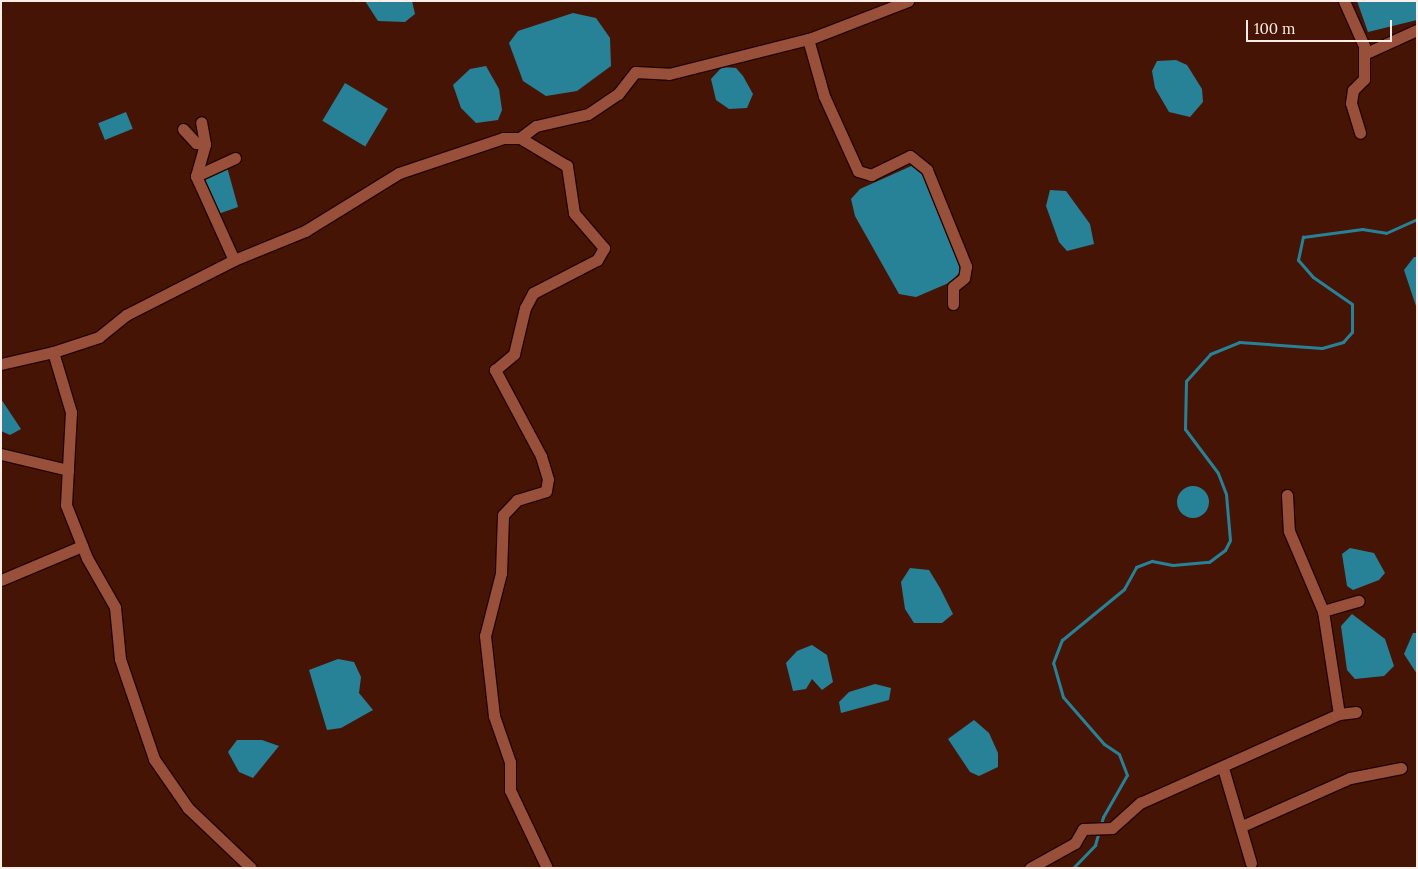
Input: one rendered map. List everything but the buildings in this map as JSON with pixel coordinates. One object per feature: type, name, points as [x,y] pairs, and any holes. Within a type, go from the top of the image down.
[{"type":"street","points":[[520,138],[536,126],[588,114],[618,94],[635,72],[669,74],[808,39],[908,1]]},
{"type":"street","points":[[1344,1],[1364,54],[1364,79],[1353,90],[1351,102],[1360,133]]},
{"type":"street","points":[[1364,54],[1417,30]]},
{"type":"street","points":[[808,39],[824,96],[858,171],[871,175],[910,156],[927,170],[966,266],[964,278],[953,287],[953,304]]},
{"type":"street","points":[[201,122],[205,144],[196,176],[234,260]]},
{"type":"street","points":[[183,128],[196,143],[205,144]]},
{"type":"street","points":[[1,364],[53,352],[99,337],[126,315],[234,260],[305,231],[399,173],[503,138],[520,138],[567,166],[574,213],[604,248],[597,260],[533,293],[525,308],[514,354],[495,370],[541,456],[548,479],[546,491],[516,500],[503,514],[501,573],[485,636],[494,716],[510,762],[510,790],[547,868]]},
{"type":"street","points":[[196,176],[235,158]]},
{"type":"street","points":[[53,352],[71,412],[66,505],[82,546],[115,607],[120,659],[154,759],[188,808],[251,868]]},
{"type":"street","points":[[1,454],[68,470]]},
{"type":"street","points":[[1287,495],[1289,531],[1323,611],[1339,714]]},
{"type":"street","points":[[1,580],[82,546]]},
{"type":"street","points":[[1323,611],[1359,600]]},
{"type":"street","points":[[1030,868],[1075,844],[1083,829],[1112,828],[1140,803],[1223,768],[1339,714],[1356,712]]},
{"type":"street","points":[[1223,768],[1242,826],[1251,864]]},
{"type":"street","points":[[1242,826],[1350,778],[1401,768]]},
{"type":"water","points":[[365,1],[412,1],[415,14],[405,22],[378,21]]},
{"type":"water","points":[[1357,1],[1417,1],[1417,20],[1368,32]]},
{"type":"water","points":[[573,13],[596,18],[610,38],[611,66],[577,91],[546,96],[523,81],[509,43],[518,31]]},
{"type":"water","points":[[1176,60],[1187,65],[1202,89],[1203,102],[1190,117],[1169,112],[1155,88],[1152,71],[1157,61]]},
{"type":"water","points":[[486,66],[499,89],[502,110],[498,120],[476,123],[461,108],[453,85],[470,69]]},
{"type":"water","points":[[722,67],[736,68],[743,76],[753,94],[747,108],[729,109],[716,100],[711,79]]},
{"type":"water","points":[[345,83],[388,109],[365,146],[322,121]]},
{"type":"water","points":[[126,112],[133,129],[105,140],[98,123]]},
{"type":"water","points":[[918,163],[963,269],[951,282],[916,297],[899,294],[855,216],[851,199],[860,189]]},
{"type":"water","points":[[227,167],[238,207],[218,214],[202,178]]},
{"type":"water","points":[[1050,190],[1066,191],[1090,224],[1094,244],[1067,251],[1059,242],[1046,206]]},
{"type":"water","points":[[1414,257],[1417,257],[1417,309],[1404,270]]},
{"type":"water","points":[[1,399],[21,429],[10,435],[1,431]]},
{"type":"water","points":[[1193,486],[1199,487],[1204,491],[1208,496],[1208,508],[1204,513],[1199,517],[1193,518],[1187,517],[1182,513],[1178,508],[1177,502],[1178,496],[1182,491],[1187,487]]},
{"type":"water","points":[[1350,548],[1374,553],[1385,573],[1379,580],[1353,590],[1347,586],[1342,554]]},
{"type":"water","points":[[910,568],[929,570],[940,588],[953,614],[942,623],[914,623],[905,609],[901,582]]},
{"type":"water","points":[[1352,614],[1385,639],[1394,666],[1384,676],[1355,679],[1347,670],[1341,626]]},
{"type":"water","points":[[1413,633],[1417,633],[1417,674],[1404,654]]},
{"type":"water","points":[[812,645],[827,655],[833,682],[822,690],[812,679],[806,689],[793,691],[786,663],[797,651]]},
{"type":"water","points":[[338,659],[354,662],[361,677],[359,693],[373,710],[341,728],[327,730],[309,670]]},
{"type":"water","points":[[875,684],[891,688],[889,700],[841,713],[839,702],[849,692]]},
{"type":"water","points":[[974,720],[989,733],[998,753],[998,767],[979,776],[970,772],[948,739]]},
{"type":"water","points":[[237,740],[262,740],[279,746],[253,778],[239,772],[228,752]]},
{"type":"waterway","points":[[1073,868],[1095,845],[1103,817],[1127,775],[1119,754],[1104,744],[1063,697],[1053,663],[1062,640],[1124,589],[1136,567],[1152,561],[1173,565],[1209,562],[1225,550],[1230,540],[1226,494],[1218,473],[1185,429],[1186,381],[1210,354],[1239,342],[1322,348],[1343,342],[1352,332],[1352,304],[1313,277],[1298,260],[1303,237],[1362,229],[1386,233],[1417,219]]}]
